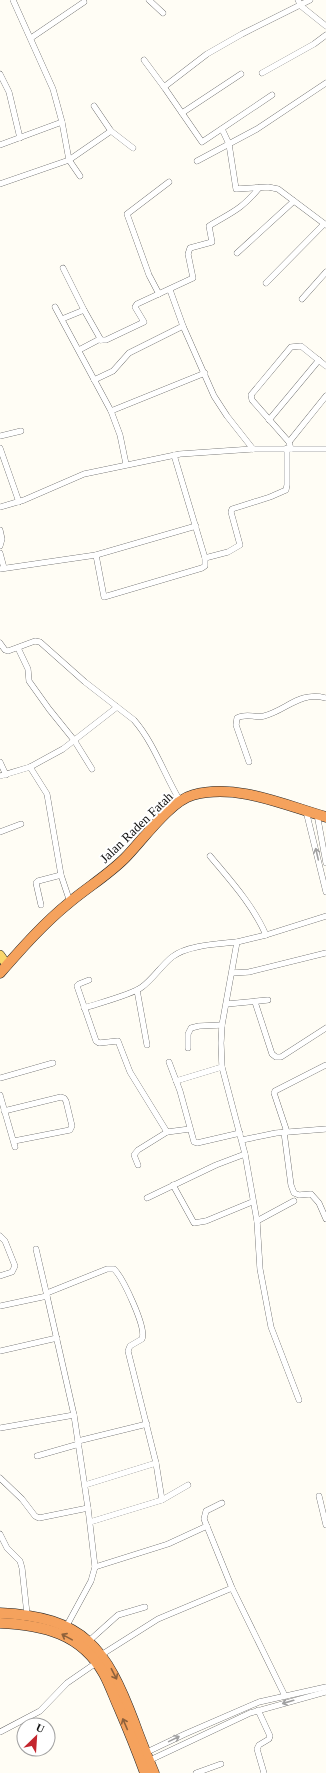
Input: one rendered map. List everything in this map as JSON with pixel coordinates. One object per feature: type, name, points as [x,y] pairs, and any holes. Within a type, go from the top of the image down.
[{"type":"highway","name":"Jalan Raden Fatah","points":[[0,973],[34,935],[70,902],[124,859],[180,801],[193,795],[209,793],[236,793],[276,802],[322,816]]},
{"type":"highway","points":[[0,1613],[27,1614],[66,1626],[89,1641],[99,1659],[116,1679],[144,1761],[154,1773]]},
{"type":"highway","points":[[0,1623],[26,1624],[50,1629],[63,1634],[99,1659]]},
{"type":"main road","points":[[0,955],[7,965]]},
{"type":"street","points":[[13,0],[53,89],[62,122],[69,160],[80,176]]},
{"type":"street","points":[[149,0],[163,13]]},
{"type":"street","points":[[298,0],[301,6],[326,26]]},
{"type":"street","points":[[164,87],[207,54],[242,34],[301,6],[310,0]]},
{"type":"street","points":[[31,38],[84,2]]},
{"type":"street","points":[[262,73],[314,44],[326,35]]},
{"type":"street","points":[[144,60],[202,142],[272,95]]},
{"type":"street","points":[[0,74],[9,92],[20,138]]},
{"type":"street","points":[[182,113],[241,74]]},
{"type":"street","points":[[197,161],[285,112],[326,83]]},
{"type":"street","points":[[94,106],[111,131],[133,148]]},
{"type":"street","points":[[0,145],[62,122]]},
{"type":"street","points":[[222,129],[229,144],[236,189],[268,187],[278,189],[325,225],[266,283]]},
{"type":"street","points":[[0,184],[69,160],[111,131]]},
{"type":"street","points":[[159,294],[146,269],[127,214],[169,182]]},
{"type":"street","points":[[79,350],[101,340],[106,340],[144,322],[136,305],[193,278],[188,251],[190,248],[212,242],[208,226],[234,213],[248,201],[259,188]]},
{"type":"street","points":[[237,253],[294,201]]},
{"type":"street","points":[[63,268],[101,340]]},
{"type":"street","points":[[302,299],[326,272]]},
{"type":"street","points":[[170,290],[183,326],[219,405],[253,449]]},
{"type":"street","points":[[55,307],[111,411],[120,435],[126,464]]},
{"type":"street","points":[[62,319],[84,310]]},
{"type":"street","points":[[94,380],[113,371],[129,353],[183,326]]},
{"type":"street","points":[[289,446],[251,396],[291,347],[298,345],[326,366]]},
{"type":"street","points":[[269,420],[319,360]]},
{"type":"street","points":[[111,411],[205,373]]},
{"type":"street","points":[[205,558],[228,552],[240,545],[230,512],[232,509],[270,497],[286,490],[289,446],[326,396]]},
{"type":"street","points":[[0,436],[21,431]]},
{"type":"street","points":[[0,507],[19,502],[84,474],[174,455],[289,446],[326,449]]},
{"type":"street","points":[[0,448],[19,502]]},
{"type":"street","points":[[96,555],[104,597],[205,566],[205,558],[174,455]]},
{"type":"street","points":[[0,553],[2,569],[96,555],[196,526]]},
{"type":"street","points":[[0,530],[2,539],[0,546]]},
{"type":"street","points":[[0,643],[7,651],[35,641],[40,642],[62,662],[134,720],[140,727],[180,801]]},
{"type":"street","points":[[18,648],[28,669],[29,681],[74,740],[92,769]]},
{"type":"street","points":[[249,762],[236,725],[237,718],[245,716],[262,716],[274,713],[300,698],[326,698]]},
{"type":"street","points":[[0,762],[3,776],[30,767],[63,749],[118,707]]},
{"type":"street","points":[[30,767],[43,786],[48,798],[61,875],[70,902]]},
{"type":"street","points":[[306,811],[326,892]]},
{"type":"street","points":[[322,816],[326,863]]},
{"type":"street","points":[[0,832],[21,824]]},
{"type":"street","points":[[210,856],[238,890],[261,923],[266,935]]},
{"type":"street","points":[[41,905],[36,884],[37,882],[61,875]]},
{"type":"street","points":[[84,1008],[137,990],[150,980],[174,956],[182,951],[205,946],[237,942],[266,935],[326,916]]},
{"type":"street","points":[[237,942],[222,1025],[222,1067],[245,1154],[252,1202],[257,1221],[260,1269],[271,1327],[299,1400]]},
{"type":"street","points":[[232,973],[249,972],[326,953]]},
{"type":"street","points":[[90,980],[77,985],[97,1042],[118,1041],[130,1072],[167,1132]]},
{"type":"street","points":[[137,990],[147,1045]]},
{"type":"street","points":[[227,1004],[268,1000]]},
{"type":"street","points":[[255,1002],[272,1054],[276,1057],[281,1057],[326,1028]]},
{"type":"street","points":[[188,1048],[188,1034],[191,1028],[199,1026],[222,1025]]},
{"type":"street","points":[[169,1062],[176,1080],[193,1141],[197,1143],[240,1132]]},
{"type":"street","points":[[0,1078],[53,1064]]},
{"type":"street","points":[[326,1065],[274,1093],[286,1132],[291,1185],[294,1193],[299,1195],[311,1194],[319,1203],[326,1219]]},
{"type":"street","points":[[176,1080],[222,1067]]},
{"type":"street","points":[[0,1095],[4,1111],[14,1144],[70,1130],[72,1126],[66,1101],[61,1097],[4,1111]]},
{"type":"street","points":[[138,1166],[134,1157],[135,1152],[167,1132],[190,1129]]},
{"type":"street","points":[[242,1140],[286,1132],[326,1129]]},
{"type":"street","points":[[147,1198],[216,1165],[245,1154]]},
{"type":"street","points":[[173,1185],[194,1223],[206,1221],[252,1202]]},
{"type":"street","points":[[257,1221],[294,1201]]},
{"type":"street","points":[[0,1236],[5,1241],[15,1266],[12,1272],[0,1276]]},
{"type":"street","points":[[36,1248],[74,1416],[85,1485],[95,1568],[91,1581],[66,1626]]},
{"type":"street","points":[[0,1306],[47,1295],[107,1269],[114,1269],[117,1272],[134,1304],[143,1334],[142,1339],[130,1346],[128,1351],[156,1463],[162,1500]]},
{"type":"street","points":[[0,1351],[57,1338]]},
{"type":"street","points":[[0,1428],[74,1416]]},
{"type":"street","points":[[37,1456],[78,1442],[147,1424]]},
{"type":"street","points":[[85,1485],[156,1463]]},
{"type":"street","points":[[0,1478],[39,1518],[88,1508]]},
{"type":"street","points":[[90,1522],[162,1500],[188,1485]]},
{"type":"street","points":[[318,1496],[326,1525]]},
{"type":"street","points":[[222,1503],[204,1513],[204,1519],[232,1588],[285,1696]]},
{"type":"street","points":[[95,1568],[168,1544],[207,1526]]},
{"type":"street","points":[[0,1534],[7,1548],[20,1561],[27,1614]]},
{"type":"street","points":[[0,1732],[40,1711],[67,1683],[99,1659],[158,1619],[232,1588]]},
{"type":"street","points":[[89,1641],[118,1615],[144,1607]]},
{"type":"street","points":[[144,1761],[241,1709],[265,1700],[326,1687]]},
{"type":"street","points":[[144,1761],[236,1718],[258,1710],[326,1692]]},
{"type":"street","points":[[258,1710],[270,1736],[269,1739],[259,1745],[257,1749],[264,1773]]},
{"type":"street","points":[[196,1773],[222,1764]]}]
